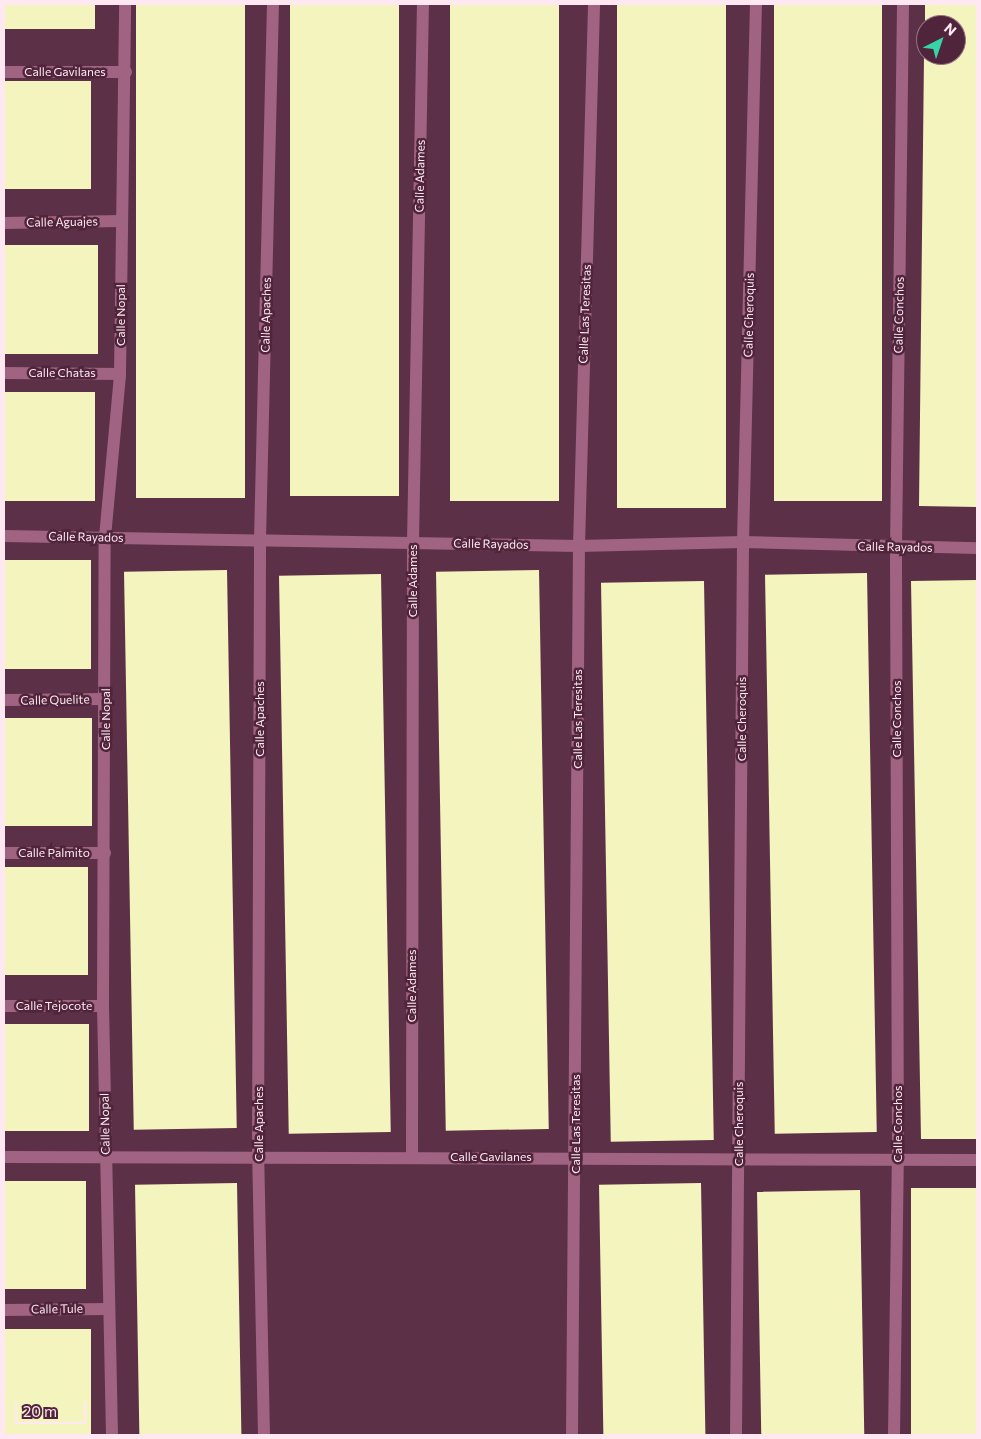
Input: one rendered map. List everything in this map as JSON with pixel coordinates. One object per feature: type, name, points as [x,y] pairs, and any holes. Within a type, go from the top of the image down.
[{"type":"street","name":"Calle Nopal","points":[[112,1435],[104,1006],[105,537],[120,374],[121,221],[126,72],[125,4]]},
{"type":"street","name":"Calle Apaches","points":[[264,1435],[258,1156],[260,539],[273,4]]},
{"type":"street","name":"Calle Adames","points":[[412,1158],[414,542],[423,4]]},
{"type":"street","name":"Calle Las Teresitas","points":[[572,1435],[576,1157],[579,546],[594,4]]},
{"type":"street","name":"Calle Cheroquis","points":[[736,1435],[744,542],[756,4]]},
{"type":"street","name":"Calle Conchos","points":[[894,1435],[898,1160],[896,547],[903,4]]},
{"type":"street","name":"Calle Gavilanes","points":[[4,72],[126,72]]},
{"type":"street","name":"Calle Aguajes","points":[[4,223],[121,221]]},
{"type":"street","name":"Calle Chatas","points":[[4,373],[120,374]]},
{"type":"street","name":"Calle Rayados","points":[[4,536],[579,546],[744,542],[977,548]]},
{"type":"street","name":"Calle Quelite","points":[[4,700],[106,699]]},
{"type":"street","name":"Calle Palmito","points":[[4,853],[105,853]]},
{"type":"street","name":"Calle Tejocote","points":[[4,1006],[104,1006]]},
{"type":"street","name":"Calle Gavilanes","points":[[4,1157],[258,1156],[977,1160]]},
{"type":"street","name":"Calle Tule","points":[[4,1310],[109,1308]]},
{"type":"building","points":[[4,4],[95,4],[95,29],[4,29]]},
{"type":"building","points":[[136,4],[245,4],[245,498],[136,498]]},
{"type":"building","points":[[290,4],[399,4],[399,496],[290,496]]},
{"type":"building","points":[[450,4],[559,4],[559,501],[450,501]]},
{"type":"building","points":[[617,4],[726,4],[726,508],[617,508]]},
{"type":"building","points":[[774,4],[882,4],[882,501],[774,501]]},
{"type":"building","points":[[925,4],[977,4],[977,507],[919,506],[924,65],[966,65],[966,15],[925,15]]},
{"type":"building","points":[[4,81],[91,81],[91,189],[4,189]]},
{"type":"building","points":[[4,245],[98,245],[98,354],[4,354]]},
{"type":"building","points":[[4,392],[95,392],[95,501],[4,501]]},
{"type":"building","points":[[4,560],[91,560],[91,669],[4,669]]},
{"type":"building","points":[[227,570],[237,1128],[134,1130],[124,572]]},
{"type":"building","points":[[539,570],[549,1129],[446,1131],[436,572]]},
{"type":"building","points":[[867,573],[877,1132],[775,1134],[765,575]]},
{"type":"building","points":[[381,574],[391,1132],[289,1134],[279,576]]},
{"type":"building","points":[[977,580],[977,1139],[921,1139],[911,581]]},
{"type":"building","points":[[704,581],[714,1140],[611,1142],[601,583]]},
{"type":"building","points":[[4,718],[92,718],[92,826],[4,826]]},
{"type":"building","points":[[4,867],[88,867],[88,975],[4,975]]},
{"type":"building","points":[[4,1024],[89,1024],[89,1131],[4,1131]]},
{"type":"building","points":[[4,1181],[86,1181],[86,1289],[4,1289]]},
{"type":"building","points":[[237,1183],[241,1435],[139,1435],[135,1185]]},
{"type":"building","points":[[701,1183],[705,1435],[603,1435],[599,1185]]},
{"type":"building","points":[[911,1188],[977,1188],[977,1435],[911,1435]]},
{"type":"building","points":[[860,1190],[864,1435],[761,1435],[757,1192]]},
{"type":"building","points":[[4,1329],[91,1329],[91,1435],[4,1435]]}]
